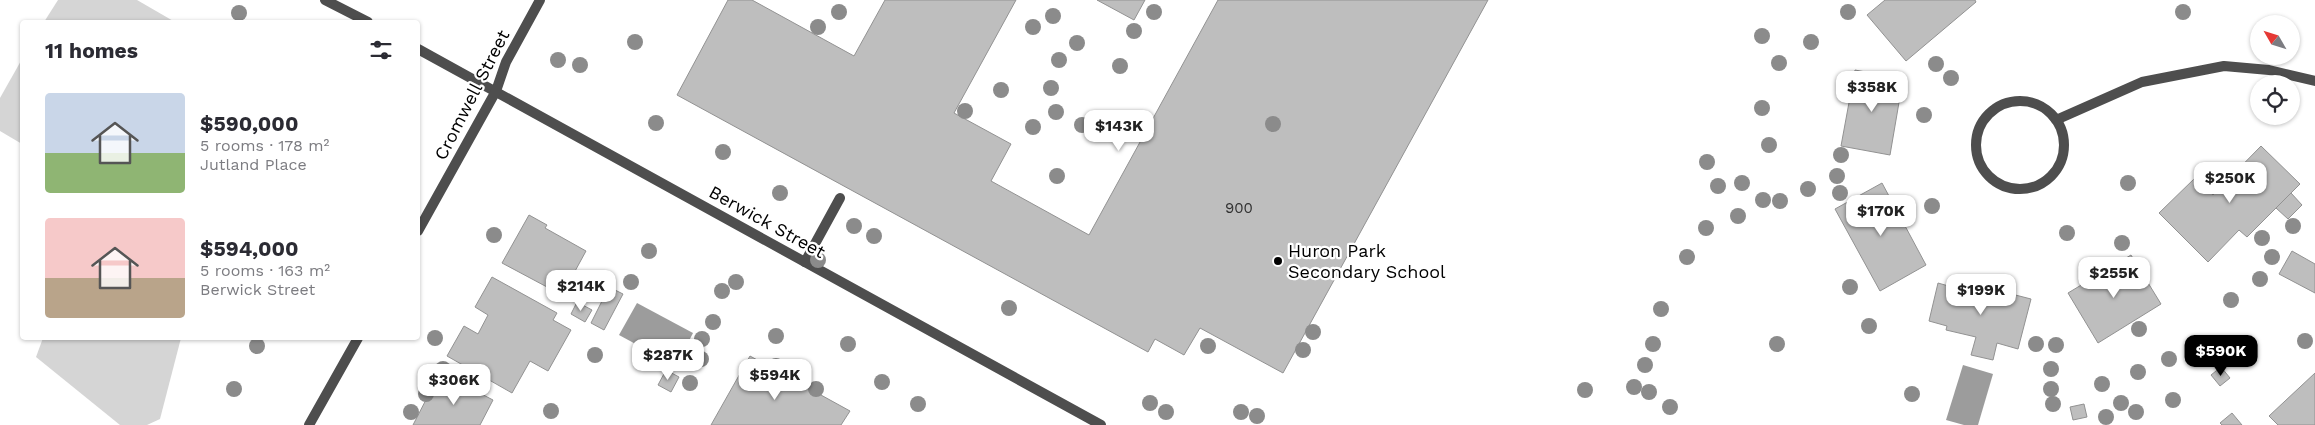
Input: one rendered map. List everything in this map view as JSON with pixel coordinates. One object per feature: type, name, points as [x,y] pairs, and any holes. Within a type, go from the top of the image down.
[{"type":"street","points":[[325,0],[364,20]]},
{"type":"street","name":"Cromwell Street","points":[[420,227],[496,91],[506,62],[540,0]]},
{"type":"street","name":"Berwick Street","points":[[420,50],[1101,425]]},
{"type":"street","points":[[2056,120],[2142,82],[2224,66],[2269,70],[2315,81]]},
{"type":"street","points":[[2015,101],[2029,101],[2042,106],[2056,120],[2061,127],[2064,141],[2063,155],[2058,168],[2048,179],[2035,186],[2020,189],[2006,186],[1993,179],[1983,168],[1977,154],[1976,140],[1980,126],[1989,113],[2001,105],[2015,101]]},
{"type":"street","points":[[805,262],[840,198]]},
{"type":"street","points":[[309,425],[357,340]]},
{"type":"shaded area","points":[[58,0],[137,0],[172,20],[45,20]]},
{"type":"shaded area","points":[[20,63],[20,143],[0,131],[0,98]]},
{"type":"shaded area","points":[[637,303],[693,333],[676,366],[619,335]]},
{"type":"shaded area","points":[[42,340],[180,340],[160,419],[147,425],[120,425],[36,357]]},
{"type":"shaded area","points":[[1963,365],[1993,374],[1978,425],[1964,425],[1946,420]]},
{"type":"building","points":[[728,0],[752,0],[854,56],[885,0],[1016,0],[954,113],[1011,144],[991,181],[1089,235],[1218,0],[1488,0],[1283,373],[1200,328],[1184,355],[1155,339],[1148,352],[677,95]]},
{"type":"building","points":[[1097,0],[1145,0],[1134,20]]},
{"type":"building","points":[[1885,0],[1975,0],[1976,2],[1906,61],[1867,15]]},
{"type":"building","points":[[1855,70],[1903,79],[1890,155],[1841,146]]},
{"type":"building","points":[[2261,146],[2300,184],[2247,237],[2239,230],[2208,262],[2159,213],[2195,178],[2213,195]]},
{"type":"building","points":[[1882,183],[1926,265],[1880,291],[1835,209]]},
{"type":"building","points":[[2291,193],[2302,205],[2288,219],[2276,208]]},
{"type":"building","points":[[529,215],[547,225],[545,228],[586,251],[562,295],[502,263]]},
{"type":"building","points":[[2292,251],[2315,264],[2315,293],[2279,274]]},
{"type":"building","points":[[2131,255],[2161,304],[2098,343],[2068,293]]},
{"type":"building","points":[[492,277],[557,313],[553,320],[571,330],[548,371],[530,361],[512,393],[447,356],[464,326],[478,334],[488,315],[475,307]]},
{"type":"building","points":[[1961,281],[2031,299],[2018,349],[1997,343],[1993,360],[1971,355],[1976,337],[1946,330],[1947,326],[1929,321],[1938,283],[1959,289]]},
{"type":"building","points":[[609,287],[623,294],[604,330],[591,323]]},
{"type":"building","points":[[577,302],[592,310],[585,322],[571,314]]},
{"type":"building","points":[[750,356],[850,411],[841,425],[711,425]]},
{"type":"building","points":[[2221,367],[2230,378],[2220,386],[2211,375]]},
{"type":"building","points":[[666,370],[679,377],[671,392],[658,385]]},
{"type":"building","points":[[2315,373],[2315,425],[2278,425],[2269,416]]},
{"type":"building","points":[[445,375],[493,400],[480,425],[413,425],[431,390],[435,393]]},
{"type":"building","points":[[2084,404],[2087,417],[2073,420],[2070,407]]},
{"type":"building","points":[[2232,413],[2242,425],[2222,425],[2220,423]]},
{"type":"place","name":"Huron Park Secondary School","points":[[1278,261]]}]
